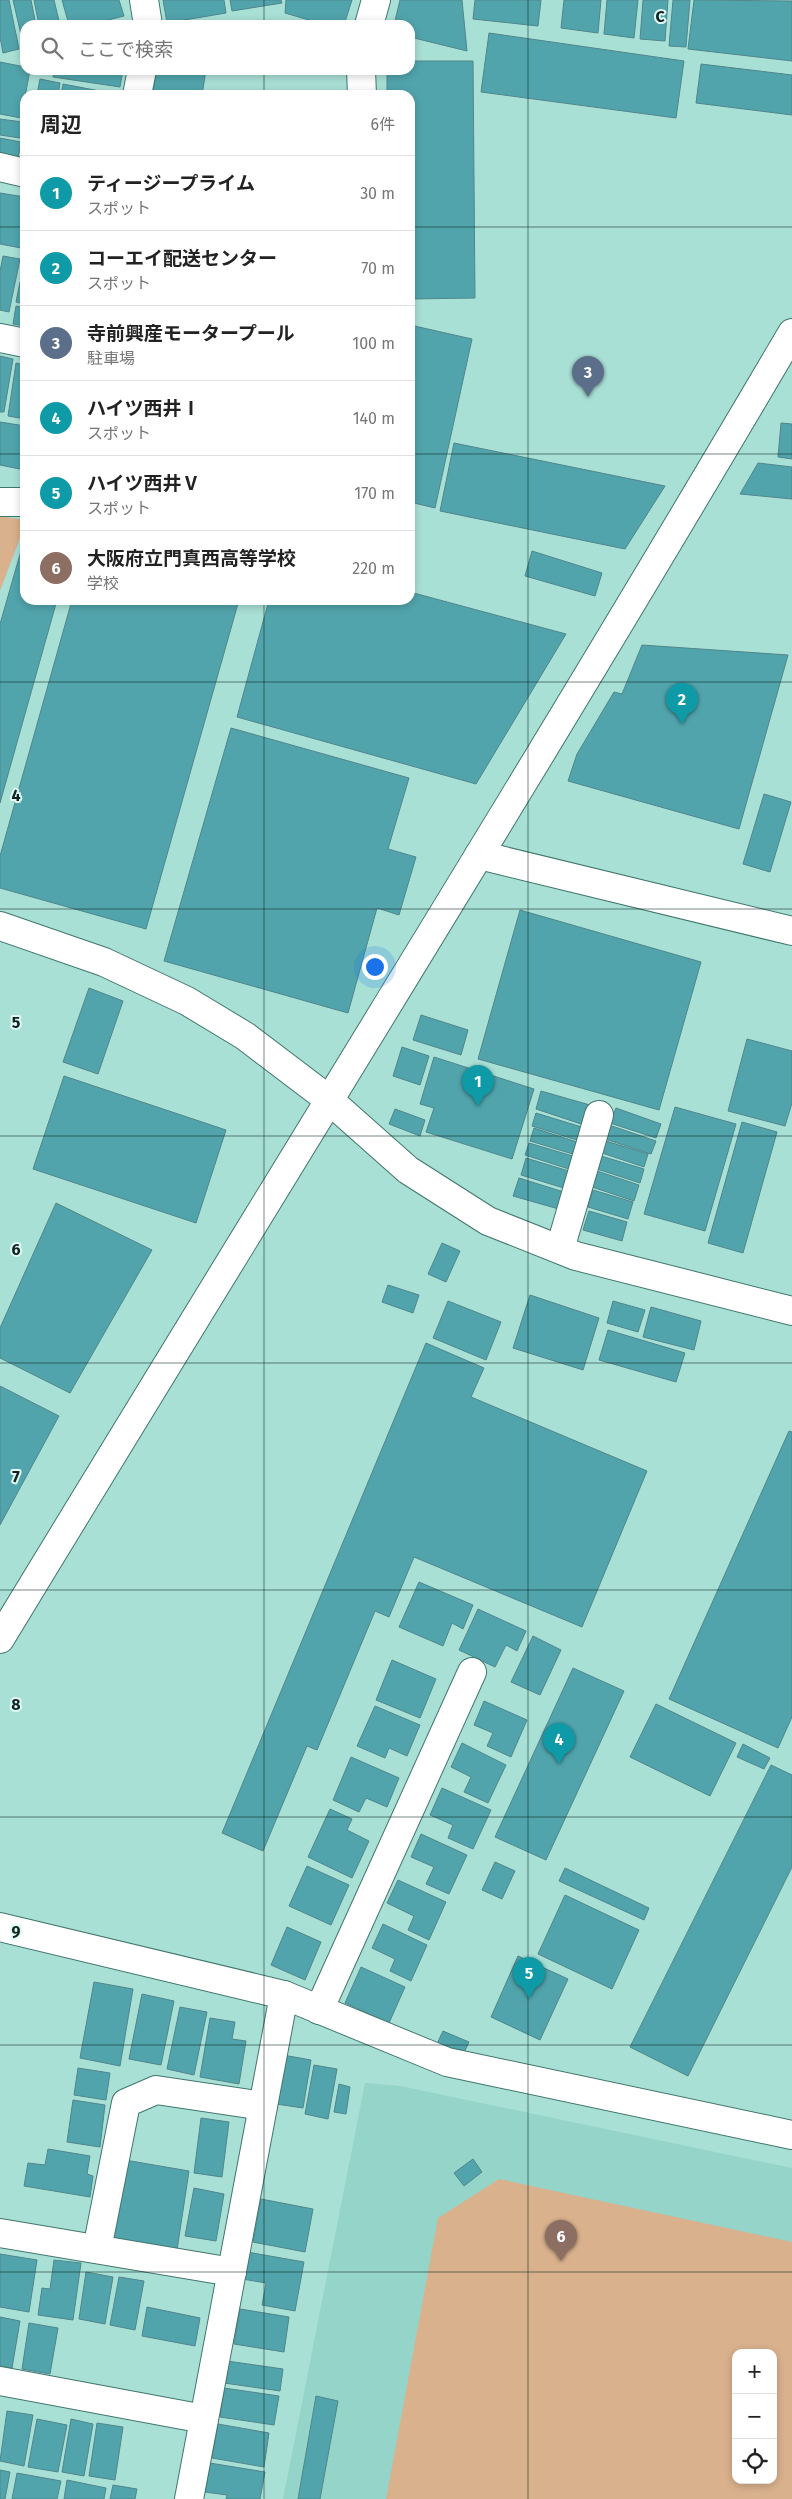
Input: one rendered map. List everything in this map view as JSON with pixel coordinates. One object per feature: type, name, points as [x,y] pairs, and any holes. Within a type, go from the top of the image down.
[{"type":"street","points":[[144,0],[147,20]]},
{"type":"street","points":[[370,20],[376,0]]},
{"type":"street","points":[[138,90],[141,75]]},
{"type":"street","points":[[361,75],[362,90]]},
{"type":"street","points":[[0,167],[20,172]]},
{"type":"street","points":[[0,1639],[328,1099],[625,618],[792,334]]},
{"type":"street","points":[[0,338],[20,342]]},
{"type":"street","points":[[0,502],[20,502]]},
{"type":"street","points":[[478,856],[792,931]]},
{"type":"street","points":[[0,926],[104,962],[186,1001],[245,1036],[328,1099],[408,1170],[488,1221],[576,1256],[792,1311]]},
{"type":"street","points":[[560,1249],[599,1115]]},
{"type":"street","points":[[319,2010],[472,1672]]},
{"type":"street","points":[[0,1927],[284,1996],[447,2062],[792,2135]]},
{"type":"street","points":[[189,2499],[284,1996]]},
{"type":"street","points":[[97,2249],[126,2103],[156,2090],[263,2106]]},
{"type":"street","points":[[0,2233],[232,2272]]},
{"type":"street","points":[[0,2381],[204,2418]]},
{"type":"shaded area","points":[[0,516],[20,519],[20,538],[0,591]]},
{"type":"shaded area","points":[[365,2083],[400,2086],[792,2168],[792,2499],[283,2499]]},
{"type":"shaded area","points":[[499,2179],[792,2242],[792,2499],[386,2499],[438,2218]]},
{"type":"building","points":[[0,0],[9,0],[19,49],[3,53],[0,37]]},
{"type":"building","points":[[13,0],[31,0],[35,20],[20,20],[20,30]]},
{"type":"building","points":[[34,0],[54,0],[59,20],[38,20]]},
{"type":"building","points":[[62,0],[119,0],[124,16],[108,20],[68,20]]},
{"type":"building","points":[[163,0],[224,0],[226,13],[185,20],[166,20]]},
{"type":"building","points":[[230,0],[281,0],[282,3],[232,11]]},
{"type":"building","points":[[286,0],[352,0],[346,20],[309,20],[285,13]]},
{"type":"building","points":[[400,0],[462,0],[467,51],[415,38],[415,20],[395,20]]},
{"type":"building","points":[[475,0],[541,0],[538,26],[473,19]]},
{"type":"building","points":[[564,0],[601,0],[598,33],[561,28]]},
{"type":"building","points":[[607,0],[638,0],[634,38],[604,34]]},
{"type":"building","points":[[643,0],[668,0],[665,41],[640,39]]},
{"type":"building","points":[[673,0],[690,0],[686,47],[669,46]]},
{"type":"building","points":[[694,0],[792,1],[792,61],[688,49]]},
{"type":"building","points":[[489,33],[684,61],[676,118],[481,92]]},
{"type":"building","points":[[415,61],[473,61],[475,298],[415,299],[415,90],[387,90],[387,75],[415,75]]},
{"type":"building","points":[[0,62],[20,66],[20,75],[29,75],[26,90],[20,90],[20,118],[0,114]]},
{"type":"building","points":[[701,64],[792,75],[792,115],[696,103]]},
{"type":"building","points":[[53,75],[122,75],[120,87],[53,77]]},
{"type":"building","points":[[156,75],[205,75],[203,90],[153,90]]},
{"type":"building","points":[[40,79],[60,83],[59,90],[38,90]]},
{"type":"building","points":[[63,84],[94,90],[62,90]]},
{"type":"building","points":[[0,119],[20,122],[20,138],[0,135]]},
{"type":"building","points":[[0,138],[20,142],[18,158],[0,154]]},
{"type":"building","points":[[0,193],[20,196],[20,248],[0,244]]},
{"type":"building","points":[[3,256],[20,259],[9,312],[0,310],[0,271]]},
{"type":"building","points":[[20,282],[20,303],[16,302]]},
{"type":"building","points":[[16,306],[20,307],[20,325],[13,324]]},
{"type":"building","points":[[415,326],[472,339],[435,508],[415,503]]},
{"type":"building","points":[[0,356],[13,359],[4,412],[0,412]]},
{"type":"building","points":[[16,363],[20,364],[20,418],[8,416]]},
{"type":"building","points":[[0,422],[20,425],[20,469],[0,465]]},
{"type":"building","points":[[781,423],[792,424],[792,459],[778,457]]},
{"type":"building","points":[[454,443],[665,486],[625,549],[440,511]]},
{"type":"building","points":[[758,463],[792,467],[792,499],[740,494]]},
{"type":"building","points":[[532,551],[602,573],[595,596],[525,576]]},
{"type":"building","points":[[20,554],[20,605],[56,605],[0,803],[0,624]]},
{"type":"building","points":[[415,593],[566,634],[476,784],[237,717],[268,605],[415,605]]},
{"type":"building","points":[[71,605],[238,605],[146,929],[0,888],[0,856]]},
{"type":"building","points":[[642,645],[788,655],[739,829],[568,781],[577,754],[614,692],[622,694]]},
{"type":"building","points":[[231,728],[409,778],[388,849],[416,857],[399,915],[377,908],[348,1013],[164,961]]},
{"type":"building","points":[[764,794],[791,802],[770,872],[743,864]]},
{"type":"building","points":[[520,910],[701,962],[659,1110],[478,1059]]},
{"type":"building","points":[[89,988],[123,1001],[98,1074],[63,1062]]},
{"type":"building","points":[[421,1015],[468,1030],[461,1055],[413,1040]]},
{"type":"building","points":[[747,1039],[792,1051],[792,1103],[785,1126],[728,1111]]},
{"type":"building","points":[[402,1047],[429,1056],[420,1085],[393,1076]]},
{"type":"building","points":[[434,1057],[534,1089],[512,1159],[426,1132],[434,1108],[420,1104]]},
{"type":"building","points":[[64,1076],[226,1130],[196,1223],[33,1169]]},
{"type":"building","points":[[541,1091],[590,1105],[584,1125],[536,1109]]},
{"type":"building","points":[[675,1107],[736,1124],[705,1231],[644,1214]]},
{"type":"building","points":[[616,1108],[661,1124],[656,1138],[610,1123]]},
{"type":"building","points":[[395,1109],[425,1120],[420,1136],[389,1124]]},
{"type":"building","points":[[536,1113],[585,1128],[580,1141],[532,1126]]},
{"type":"building","points":[[742,1122],[777,1132],[743,1253],[708,1243]]},
{"type":"building","points":[[609,1125],[656,1141],[651,1154],[605,1139]]},
{"type":"building","points":[[534,1128],[580,1143],[576,1155],[530,1141]]},
{"type":"building","points":[[606,1141],[648,1154],[644,1167],[602,1153]]},
{"type":"building","points":[[529,1143],[576,1157],[572,1170],[525,1155]]},
{"type":"building","points":[[601,1156],[644,1169],[640,1183],[597,1169]]},
{"type":"building","points":[[526,1158],[572,1172],[567,1189],[521,1175]]},
{"type":"building","points":[[597,1171],[639,1185],[634,1201],[592,1187]]},
{"type":"building","points":[[519,1178],[567,1193],[562,1210],[513,1196]]},
{"type":"building","points":[[593,1190],[633,1202],[628,1219],[588,1207]]},
{"type":"building","points":[[56,1203],[152,1250],[70,1393],[0,1358],[0,1328]]},
{"type":"building","points":[[589,1211],[627,1222],[622,1241],[583,1230]]},
{"type":"building","points":[[442,1243],[460,1251],[446,1282],[428,1274]]},
{"type":"building","points":[[388,1285],[419,1295],[413,1313],[382,1302]]},
{"type":"building","points":[[530,1295],[599,1318],[583,1370],[513,1348]]},
{"type":"building","points":[[448,1301],[501,1322],[486,1360],[433,1338]]},
{"type":"building","points":[[613,1301],[645,1310],[638,1332],[607,1323]]},
{"type":"building","points":[[651,1307],[701,1321],[694,1350],[643,1337]]},
{"type":"building","points":[[608,1330],[685,1353],[676,1382],[599,1360]]},
{"type":"building","points":[[426,1343],[484,1368],[471,1397],[647,1471],[582,1627],[414,1557],[389,1617],[375,1611],[317,1750],[307,1746],[263,1851],[222,1833]]},
{"type":"building","points":[[0,1386],[59,1416],[0,1525]]},
{"type":"building","points":[[789,1431],[792,1432],[792,1717],[778,1748],[669,1699]]},
{"type":"building","points":[[419,1582],[473,1605],[463,1629],[452,1623],[443,1646],[399,1627]]},
{"type":"building","points":[[478,1609],[526,1631],[517,1651],[506,1645],[495,1667],[459,1650]]},
{"type":"building","points":[[533,1636],[561,1650],[540,1695],[511,1682]]},
{"type":"building","points":[[392,1660],[436,1679],[420,1718],[376,1700]]},
{"type":"building","points":[[573,1668],[624,1691],[546,1860],[495,1837]]},
{"type":"building","points":[[484,1701],[527,1720],[511,1757],[487,1746],[493,1733],[474,1725]]},
{"type":"building","points":[[656,1704],[736,1743],[710,1796],[630,1757]]},
{"type":"building","points":[[375,1706],[420,1725],[407,1756],[389,1748],[385,1758],[357,1746]]},
{"type":"building","points":[[462,1743],[506,1765],[488,1803],[464,1792],[471,1777],[451,1767]]},
{"type":"building","points":[[743,1744],[770,1758],[764,1769],[737,1757]]},
{"type":"building","points":[[351,1757],[399,1778],[387,1807],[366,1798],[359,1812],[333,1800]]},
{"type":"building","points":[[771,1765],[792,1775],[792,1867],[688,2076],[630,2047]]},
{"type":"building","points":[[442,1788],[491,1810],[473,1849],[448,1838],[453,1825],[430,1815]]},
{"type":"building","points":[[330,1809],[352,1819],[347,1830],[369,1841],[352,1878],[308,1857]]},
{"type":"building","points":[[421,1834],[467,1855],[449,1894],[426,1884],[434,1867],[411,1857]]},
{"type":"building","points":[[495,1862],[515,1871],[502,1899],[482,1890]]},
{"type":"building","points":[[307,1866],[349,1885],[331,1925],[289,1906]]},
{"type":"building","points":[[565,1868],[649,1908],[644,1920],[559,1881]]},
{"type":"building","points":[[398,1880],[446,1902],[429,1940],[408,1930],[414,1916],[387,1903]]},
{"type":"building","points":[[565,1895],[639,1930],[612,1989],[538,1954]]},
{"type":"building","points":[[383,1924],[427,1945],[411,1981],[390,1971],[395,1959],[372,1948]]},
{"type":"building","points":[[287,1927],[321,1942],[305,1980],[271,1965]]},
{"type":"building","points":[[518,1956],[568,1979],[540,2040],[491,2017]]},
{"type":"building","points":[[361,1967],[405,1987],[389,2023],[345,2003]]},
{"type":"building","points":[[94,1982],[133,1989],[120,2066],[80,2058]]},
{"type":"building","points":[[142,1994],[174,2001],[161,2065],[129,2059]]},
{"type":"building","points":[[180,2007],[207,2012],[194,2075],[167,2069]]},
{"type":"building","points":[[210,2018],[235,2022],[232,2039],[246,2041],[239,2084],[200,2077]]},
{"type":"building","points":[[443,2031],[469,2042],[461,2059],[435,2048]]},
{"type":"building","points":[[283,2055],[311,2060],[303,2108],[276,2104]]},
{"type":"building","points":[[314,2065],[337,2069],[328,2119],[305,2114]]},
{"type":"building","points":[[78,2068],[110,2073],[106,2100],[74,2095]]},
{"type":"building","points":[[339,2084],[350,2087],[346,2114],[334,2112]]},
{"type":"building","points":[[73,2100],[105,2105],[100,2147],[67,2142]]},
{"type":"building","points":[[201,2118],[229,2122],[222,2177],[194,2173]]},
{"type":"building","points":[[48,2149],[90,2156],[87,2174],[93,2176],[90,2197],[24,2186],[28,2163],[45,2165]]},
{"type":"building","points":[[473,2159],[482,2172],[464,2186],[454,2173]]},
{"type":"building","points":[[125,2160],[189,2171],[177,2250],[112,2240]]},
{"type":"building","points":[[194,2188],[224,2194],[216,2241],[185,2236]]},
{"type":"building","points":[[261,2199],[313,2209],[305,2252],[253,2242]]},
{"type":"building","points":[[247,2252],[304,2262],[295,2311],[262,2305],[266,2283],[242,2279]]},
{"type":"building","points":[[0,2254],[37,2260],[29,2312],[0,2307]]},
{"type":"building","points":[[54,2260],[81,2263],[73,2320],[38,2315],[42,2288],[50,2289]]},
{"type":"building","points":[[86,2272],[113,2277],[105,2324],[79,2319]]},
{"type":"building","points":[[119,2277],[144,2281],[135,2330],[110,2325]]},
{"type":"building","points":[[147,2307],[200,2318],[195,2346],[142,2336]]},
{"type":"building","points":[[240,2309],[289,2317],[284,2352],[234,2344]]},
{"type":"building","points":[[0,2317],[20,2321],[12,2368],[0,2366]]},
{"type":"building","points":[[29,2323],[58,2328],[50,2374],[22,2369]]},
{"type":"building","points":[[227,2361],[283,2369],[280,2391],[224,2383]]},
{"type":"building","points":[[224,2388],[279,2396],[274,2425],[220,2417]]},
{"type":"building","points":[[316,2396],[338,2401],[320,2499],[298,2499]]},
{"type":"building","points":[[7,2411],[33,2415],[24,2466],[0,2461]]},
{"type":"building","points":[[37,2419],[67,2425],[58,2472],[28,2467]]},
{"type":"building","points":[[71,2419],[93,2424],[84,2476],[62,2472]]},
{"type":"building","points":[[97,2423],[123,2427],[115,2480],[89,2476]]},
{"type":"building","points":[[218,2424],[269,2433],[264,2467],[212,2458]]},
{"type":"building","points":[[210,2463],[265,2472],[260,2499],[226,2499],[227,2495],[205,2492]]},
{"type":"building","points":[[0,2470],[10,2472],[5,2499],[0,2499]]},
{"type":"building","points":[[17,2473],[61,2481],[57,2499],[12,2499]]},
{"type":"building","points":[[67,2480],[106,2488],[104,2499],[64,2499]]},
{"type":"building","points":[[113,2485],[137,2489],[135,2499],[110,2499]]},
{"type":"place","name":"寺前興産モータープール","points":[[588,397]]},
{"type":"place","name":"コーエイ配送センター","points":[[682,724]]},
{"type":"place","name":"ティージープライム","points":[[478,1106]]},
{"type":"place","name":"ハイツ西井Ⅰ","points":[[559,1764]]},
{"type":"place","name":"ハイツ西井Ⅴ","points":[[529,1998]]},
{"type":"place","name":"大阪府立門真西高等学校","points":[[561,2261]]}]
